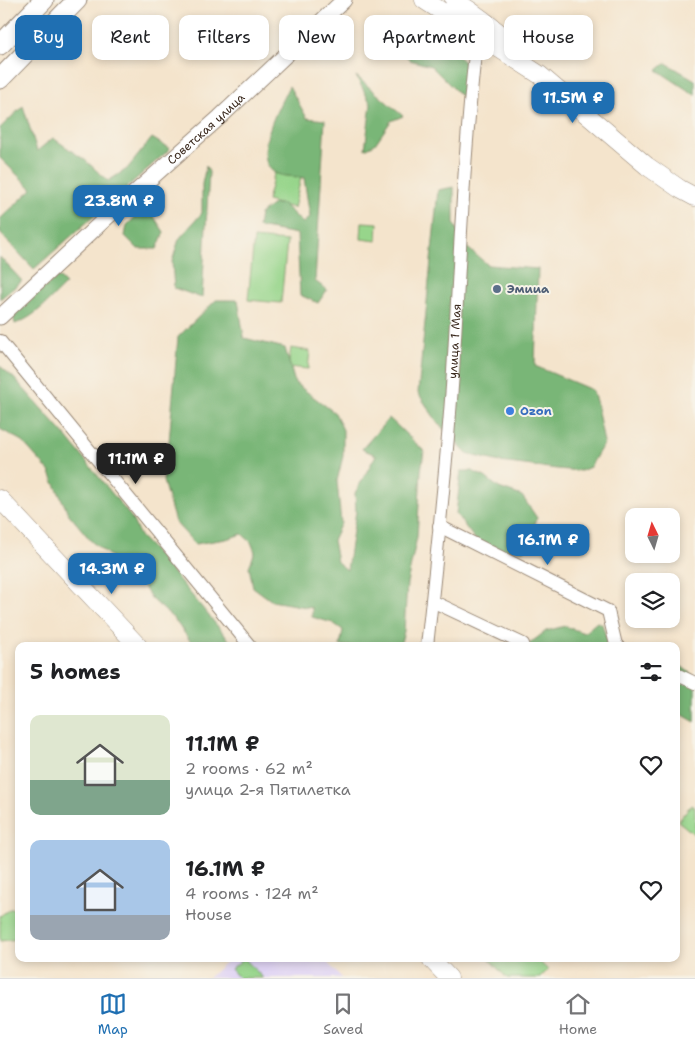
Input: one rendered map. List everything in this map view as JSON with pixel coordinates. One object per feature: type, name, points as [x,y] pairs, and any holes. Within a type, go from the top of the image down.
[{"type":"main road","points":[[0,45],[44,0]]},
{"type":"main road","points":[[0,79],[77,0]]},
{"type":"main road","points":[[424,0],[447,15]]},
{"type":"main road","points":[[454,0],[477,15]]},
{"type":"main road","points":[[494,28],[525,57],[540,75]]},
{"type":"main road","points":[[494,45],[540,75],[647,166],[695,197]]},
{"type":"main road","points":[[0,499],[134,642]]},
{"type":"main road","points":[[434,962],[449,978]]},
{"type":"street","name":"Советская улица","points":[[0,317],[104,220],[220,118],[344,0]]},
{"type":"street","name":"улица 1 Мая","points":[[427,642],[451,406],[467,130],[474,60]]},
{"type":"street","points":[[0,341],[247,642]]},
{"type":"street","points":[[440,526],[608,611],[615,642]]},
{"type":"street","points":[[432,601],[519,642]]},
{"type":"street","points":[[680,676],[695,683]]},
{"type":"shaded area","points":[[226,962],[327,962],[342,978],[208,978]]},
{"type":"green space","points":[[410,60],[462,60],[466,64],[463,98],[431,66]]},
{"type":"green space","points":[[666,63],[695,80],[695,95],[657,70]]},
{"type":"green space","points":[[356,76],[403,116],[391,121],[375,144],[365,149],[371,104]]},
{"type":"green space","points":[[289,86],[307,118],[325,120],[315,281],[327,290],[318,303],[300,295],[297,234],[258,227],[260,214],[273,204],[283,204],[303,223],[310,217],[304,178],[277,174],[269,167],[265,157],[269,132]]},
{"type":"green space","points":[[23,106],[37,151],[53,138],[85,160],[108,181],[127,169],[152,138],[170,149],[34,269],[0,233],[0,219],[32,189],[0,158],[0,128]]},
{"type":"green space","points":[[206,166],[209,172],[202,298],[174,288],[172,262],[179,239],[202,213],[202,184]]},
{"type":"green space","points":[[276,167],[302,173],[294,208],[267,201]]},
{"type":"green space","points":[[454,187],[454,223],[464,245],[488,265],[538,269],[535,366],[592,390],[604,443],[590,467],[581,471],[557,469],[500,462],[467,454],[438,423],[418,393],[438,190]]},
{"type":"green space","points":[[147,206],[164,232],[157,249],[138,249],[125,236],[127,225]]},
{"type":"green space","points":[[362,222],[378,223],[377,241],[361,239]]},
{"type":"green space","points":[[254,238],[287,241],[281,303],[248,300]]},
{"type":"green space","points":[[0,257],[22,281],[0,299]]},
{"type":"green space","points":[[58,276],[66,284],[30,317],[15,324],[13,315]]},
{"type":"green space","points":[[216,300],[238,300],[244,338],[285,348],[295,383],[335,413],[343,430],[343,456],[337,481],[341,523],[333,540],[337,562],[347,570],[356,511],[355,493],[376,455],[362,449],[389,418],[424,451],[417,537],[407,583],[404,631],[401,642],[341,642],[343,630],[333,623],[312,617],[312,608],[272,601],[253,587],[249,567],[255,552],[251,542],[242,534],[226,539],[195,544],[175,522],[163,481],[169,442],[178,337]]},
{"type":"green space","points":[[291,348],[310,351],[308,369],[288,367]]},
{"type":"green space","points":[[0,366],[14,378],[66,436],[131,517],[140,536],[160,557],[231,642],[191,642],[174,619],[151,598],[138,578],[92,542],[68,513],[49,471],[22,441],[0,429]]},
{"type":"green space","points":[[461,471],[472,471],[485,477],[499,488],[522,496],[537,518],[525,550],[497,549],[477,542],[456,514]]},
{"type":"green space","points":[[597,622],[602,624],[607,642],[532,642],[546,631],[565,626],[584,633]]},
{"type":"green space","points":[[680,665],[695,677],[695,722],[680,713]]},
{"type":"green space","points":[[691,805],[695,808],[695,835],[680,823],[680,819]]},
{"type":"green space","points":[[15,908],[15,939],[0,941],[0,916],[10,909]]},
{"type":"green space","points":[[239,962],[248,962],[263,978],[239,978],[231,969]]},
{"type":"green space","points":[[492,962],[540,962],[548,970],[540,978],[507,978]]},
{"type":"place","name":"Эмииа","points":[[497,289]]},
{"type":"place","name":"Ozon","points":[[510,411]]}]
